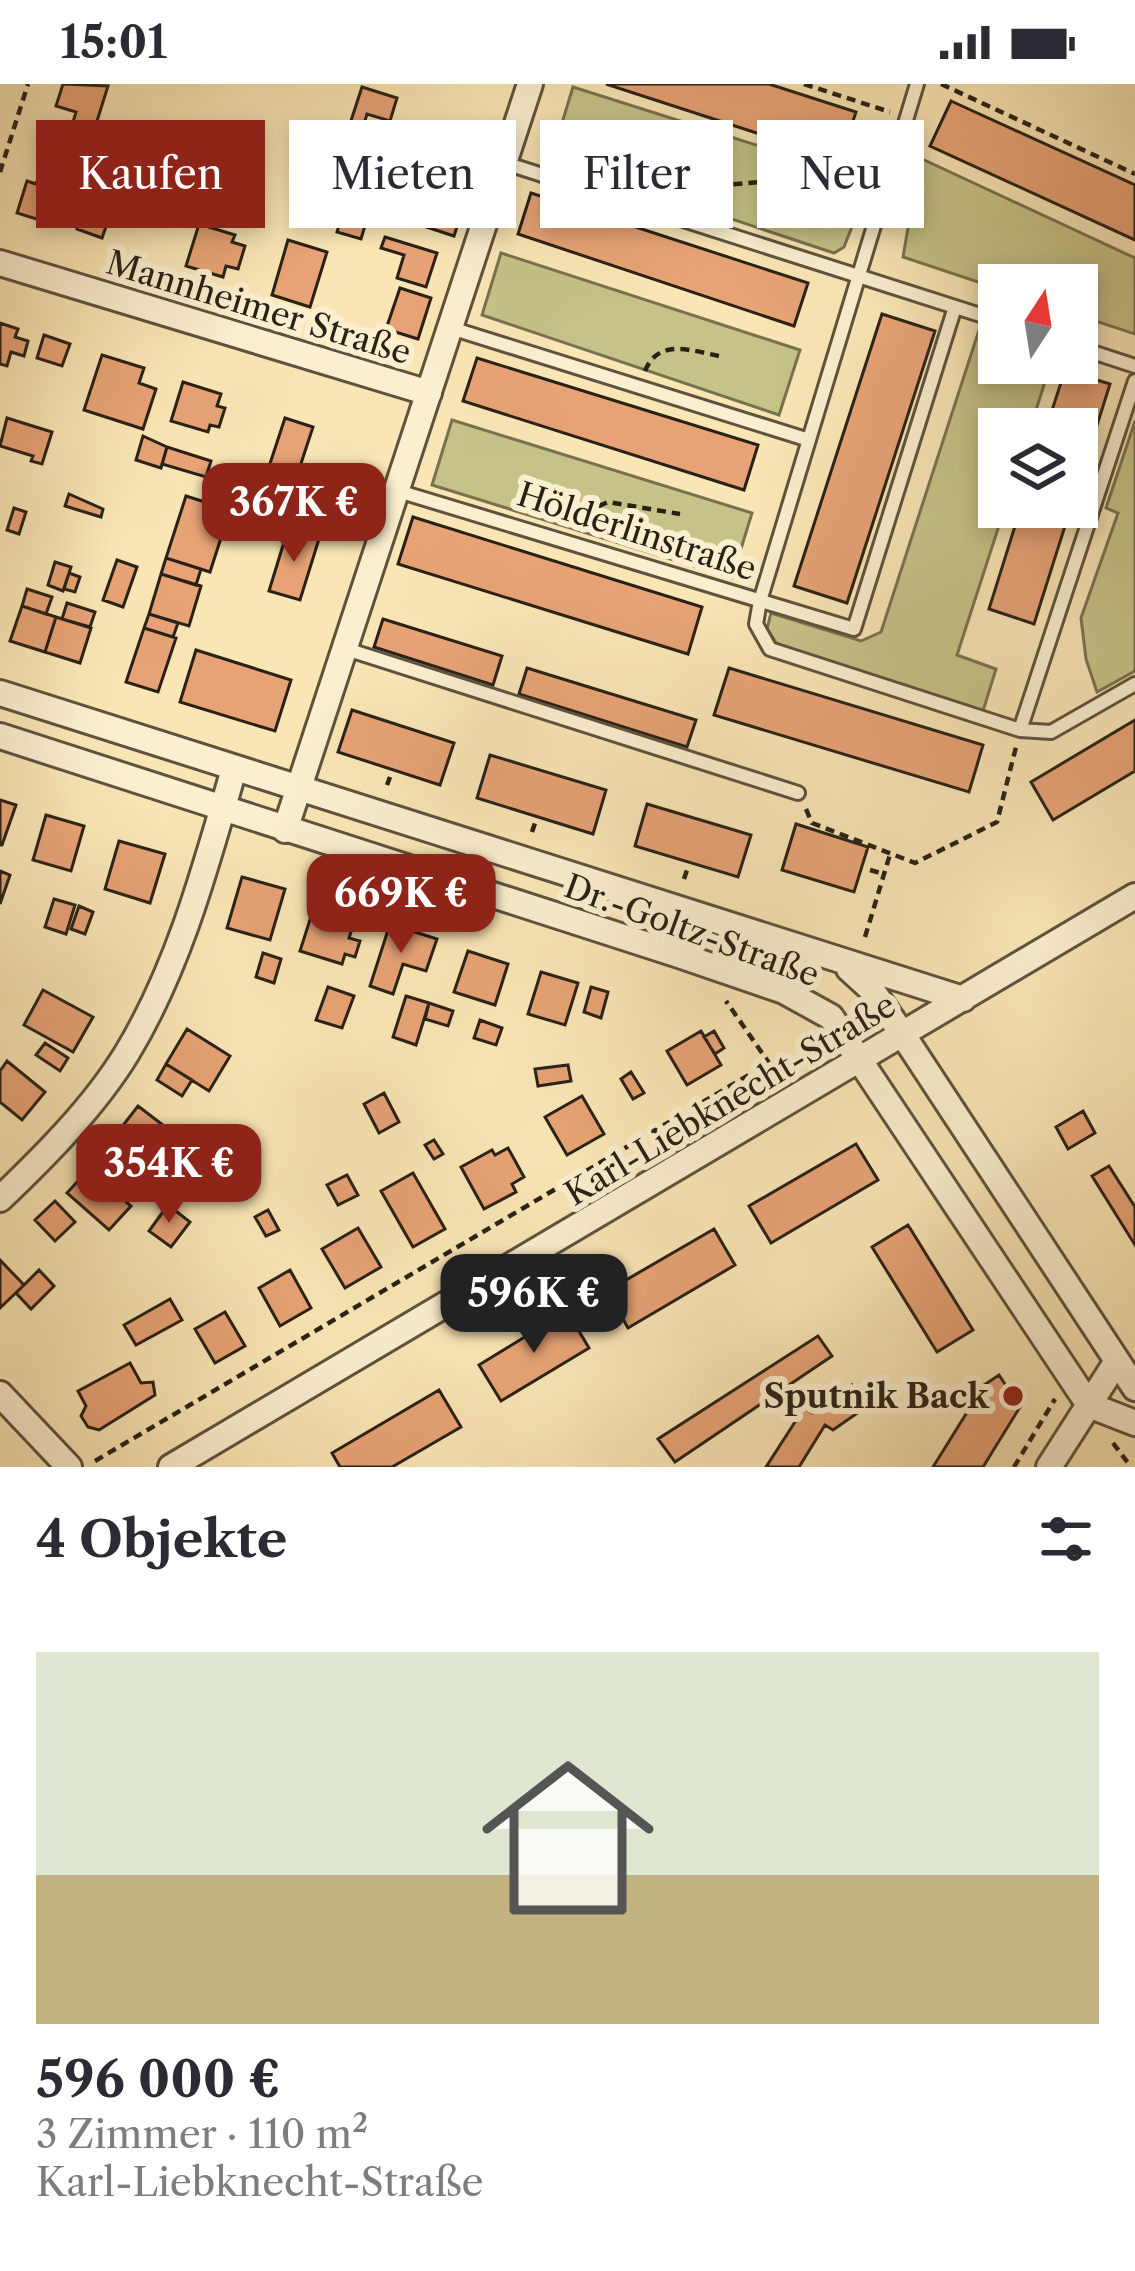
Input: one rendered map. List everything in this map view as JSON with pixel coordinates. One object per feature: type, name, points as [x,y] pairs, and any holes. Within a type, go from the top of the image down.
[{"type":"street","points":[[516,128],[530,84]]},
{"type":"street","points":[[285,830],[484,228]]},
{"type":"street","name":"Mannheimer Straße","points":[[0,262],[429,393]]},
{"type":"street","name":"Dr.-Goltz-Straße","points":[[0,693],[963,999]]},
{"type":"street","name":"Dr.-Goltz-Straße","points":[[0,736],[784,992],[831,1017],[1089,1405]]},
{"type":"street","points":[[0,1199],[47,1154],[125,1056],[167,975],[234,769]]},
{"type":"street","name":"Karl-Liebknecht-Straße","points":[[171,1467],[1135,896]]},
{"type":"street","name":"Dr.-Goltz-Straße","points":[[840,961],[872,990],[1135,1388]]},
{"type":"street","points":[[1049,1467],[1117,1361]]},
{"type":"street","points":[[0,1394],[69,1467]]},
{"type":"street","points":[[1089,1405],[1135,1423]]},
{"type":"lane","points":[[917,84],[760,601],[854,629],[955,307]]},
{"type":"lane","points":[[712,228],[978,314]]},
{"type":"lane","points":[[451,328],[809,440]]},
{"type":"lane","points":[[1098,353],[1135,366]]},
{"type":"lane","points":[[1135,381],[1020,730],[1052,732],[1135,684]]},
{"type":"lane","name":"Hölderlinstraße","points":[[396,490],[760,601],[756,624],[770,649],[1020,730]]},
{"type":"lane","points":[[343,648],[798,793]]},
{"type":"path","points":[[0,172],[28,84]]},
{"type":"path","points":[[804,84],[908,118]]},
{"type":"path","points":[[941,84],[1135,173]]},
{"type":"path","points":[[640,387],[648,362],[668,347],[724,357]]},
{"type":"path","points":[[575,544],[583,517],[597,505],[608,502],[680,514]]},
{"type":"path","points":[[798,793],[812,823],[915,863],[997,822],[1020,730]]},
{"type":"path","points":[[532,832],[535,823]]},
{"type":"path","points":[[865,937],[891,851]]},
{"type":"path","points":[[684,879],[687,870]]},
{"type":"path","points":[[870,870],[884,874]]},
{"type":"path","points":[[85,1467],[769,1063],[724,999]]},
{"type":"shaded area","points":[[573,87],[677,120],[563,120]]},
{"type":"shaded area","points":[[733,138],[757,145],[757,227],[733,219]]},
{"type":"shaded area","points":[[924,160],[1135,258],[1135,334],[1098,322],[1098,264],[978,264],[978,282],[903,257],[908,228],[924,228]]},
{"type":"shaded area","points":[[759,228],[851,228],[844,247],[834,253]]},
{"type":"shaded area","points":[[501,253],[800,350],[779,415],[482,315]]},
{"type":"shaded area","points":[[978,333],[978,384],[1044,384],[1037,408],[978,408],[978,528],[998,528],[957,655],[996,669],[982,714],[779,647],[767,629],[771,613],[861,641],[881,632]]},
{"type":"shaded area","points":[[452,420],[752,513],[732,578],[432,485]]},
{"type":"shaded area","points":[[1135,421],[1135,671],[1097,692],[1086,659],[1081,618],[1118,513],[1106,508]]},
{"type":"building","points":[[63,84],[108,86],[97,120],[74,120],[76,112],[56,106]]},
{"type":"building","points":[[606,84],[769,84],[856,112],[853,120],[757,120],[757,133],[733,125],[733,120],[717,120]]},
{"type":"building","points":[[362,87],[397,98],[390,120],[367,114],[365,120],[351,120]]},
{"type":"building","points":[[951,101],[1135,185],[1135,240],[930,146]]},
{"type":"building","points":[[27,181],[36,184],[36,219],[17,213]]},
{"type":"building","points":[[531,193],[540,196],[540,228],[639,228],[808,283],[794,326],[518,234]]},
{"type":"building","points":[[77,228],[106,228],[102,238]]},
{"type":"building","points":[[198,228],[235,235],[232,242],[245,246],[238,269],[226,266],[223,277],[186,266]]},
{"type":"building","points":[[338,228],[364,228],[361,239],[337,232]]},
{"type":"building","points":[[429,228],[457,228],[454,236]]},
{"type":"building","points":[[385,237],[437,253],[426,287],[397,278],[404,255],[381,248]]},
{"type":"building","points":[[288,240],[327,252],[310,307],[272,295]]},
{"type":"building","points":[[400,288],[431,298],[418,339],[386,329]]},
{"type":"building","points":[[882,314],[935,331],[847,603],[794,586]]},
{"type":"building","points":[[0,323],[18,329],[15,337],[28,341],[24,356],[11,352],[7,366],[0,364]]},
{"type":"building","points":[[44,335],[70,344],[62,366],[37,358]]},
{"type":"building","points":[[102,355],[144,368],[139,383],[156,389],[143,429],[84,410]]},
{"type":"building","points":[[477,358],[758,445],[744,490],[463,401]]},
{"type":"building","points":[[1098,380],[1110,384],[1098,422],[1098,408],[1053,408],[1060,384],[1098,384]]},
{"type":"building","points":[[183,382],[221,394],[217,406],[225,408],[219,427],[210,425],[208,432],[171,421]]},
{"type":"building","points":[[7,418],[52,432],[42,464],[31,461],[33,456],[0,446]]},
{"type":"building","points":[[285,418],[313,427],[286,509],[258,500]]},
{"type":"building","points":[[143,436],[167,447],[161,468],[136,460]]},
{"type":"building","points":[[167,447],[211,461],[206,477],[162,464]]},
{"type":"building","points":[[69,494],[103,509],[101,517],[65,506]]},
{"type":"building","points":[[186,496],[230,510],[210,572],[166,558]]},
{"type":"building","points":[[14,508],[26,512],[19,534],[7,530]]},
{"type":"building","points":[[413,517],[702,607],[688,654],[398,564]]},
{"type":"building","points":[[1014,528],[1064,528],[1034,624],[989,609]]},
{"type":"building","points":[[288,529],[319,539],[300,600],[269,591]]},
{"type":"building","points":[[166,558],[201,569],[196,585],[161,574]]},
{"type":"building","points":[[117,560],[137,567],[123,607],[103,600]]},
{"type":"building","points":[[55,562],[71,567],[63,591],[48,585]]},
{"type":"building","points":[[69,573],[80,577],[75,592],[64,589]]},
{"type":"building","points":[[161,574],[201,586],[189,626],[149,614]]},
{"type":"building","points":[[27,589],[52,597],[46,614],[22,606]]},
{"type":"building","points":[[67,603],[95,612],[90,627],[62,619]]},
{"type":"building","points":[[22,606],[56,617],[45,652],[10,641]]},
{"type":"building","points":[[149,614],[178,623],[173,637],[144,628]]},
{"type":"building","points":[[56,617],[91,628],[80,663],[45,652]]},
{"type":"building","points":[[383,619],[502,656],[493,685],[374,647]]},
{"type":"building","points":[[144,628],[176,638],[158,692],[126,682]]},
{"type":"building","points":[[196,650],[291,680],[275,731],[180,702]]},
{"type":"building","points":[[527,668],[696,720],[687,747],[519,694]]},
{"type":"building","points":[[729,668],[983,745],[969,792],[714,715]]},
{"type":"building","points":[[352,710],[454,743],[440,785],[338,752]]},
{"type":"building","points":[[1135,720],[1135,771],[1053,820],[1031,782]]},
{"type":"building","points":[[490,755],[606,790],[593,834],[477,798]]},
{"type":"building","points":[[0,800],[16,805],[2,845],[0,845]]},
{"type":"building","points":[[647,804],[751,835],[738,877],[635,846]]},
{"type":"building","points":[[46,815],[84,826],[71,871],[33,860]]},
{"type":"building","points":[[796,824],[868,847],[854,892],[782,870]]},
{"type":"building","points":[[119,841],[165,854],[150,903],[105,889]]},
{"type":"building","points":[[0,871],[10,875],[0,904]]},
{"type":"building","points":[[242,877],[285,889],[270,940],[227,928]]},
{"type":"building","points":[[54,899],[75,905],[66,934],[45,927]]},
{"type":"building","points":[[316,901],[357,914],[349,938],[360,941],[355,957],[345,954],[342,964],[300,951]]},
{"type":"building","points":[[79,906],[93,912],[85,934],[71,929]]},
{"type":"building","points":[[390,924],[437,939],[426,971],[403,964],[393,994],[370,986]]},
{"type":"building","points":[[468,951],[508,964],[495,1005],[454,992]]},
{"type":"building","points":[[263,953],[281,959],[274,983],[256,977]]},
{"type":"building","points":[[541,972],[578,983],[565,1025],[528,1014]]},
{"type":"building","points":[[328,987],[354,996],[342,1028],[316,1020]]},
{"type":"building","points":[[591,987],[608,992],[601,1018],[584,1012]]},
{"type":"building","points":[[43,990],[93,1017],[73,1052],[24,1025]]},
{"type":"building","points":[[406,996],[429,1003],[416,1045],[393,1037]]},
{"type":"building","points":[[429,1003],[453,1011],[448,1026],[425,1019]]},
{"type":"building","points":[[480,1020],[502,1028],[496,1045],[474,1038]]},
{"type":"building","points":[[187,1029],[230,1056],[209,1091],[166,1064]]},
{"type":"building","points":[[701,1031],[721,1065],[687,1085],[667,1051]]},
{"type":"building","points":[[714,1031],[724,1048],[715,1054],[704,1037]]},
{"type":"building","points":[[45,1043],[68,1058],[60,1071],[36,1055]]},
{"type":"building","points":[[7,1061],[45,1092],[22,1120],[0,1102],[0,1071]]},
{"type":"building","points":[[166,1064],[192,1080],[182,1096],[157,1080]]},
{"type":"building","points":[[568,1065],[571,1081],[538,1086],[535,1069]]},
{"type":"building","points":[[631,1072],[644,1093],[633,1099],[621,1079]]},
{"type":"building","points":[[384,1093],[399,1122],[379,1133],[364,1104]]},
{"type":"building","points":[[582,1096],[604,1134],[567,1155],[545,1117]]},
{"type":"building","points":[[138,1106],[172,1132],[156,1154],[121,1128]]},
{"type":"building","points":[[1083,1111],[1095,1133],[1068,1149],[1056,1127]]},
{"type":"building","points":[[434,1140],[443,1154],[434,1159],[425,1145]]},
{"type":"building","points":[[856,1144],[878,1180],[771,1243],[749,1206]]},
{"type":"building","points":[[508,1148],[524,1177],[512,1184],[516,1192],[484,1209],[461,1167],[492,1150],[495,1155]]},
{"type":"building","points":[[1109,1166],[1135,1207],[1135,1245],[1092,1176]]},
{"type":"building","points":[[89,1169],[131,1206],[109,1230],[67,1193]]},
{"type":"building","points":[[413,1173],[445,1229],[413,1247],[381,1191]]},
{"type":"building","points":[[347,1175],[358,1195],[338,1205],[327,1185]]},
{"type":"building","points":[[55,1201],[75,1222],[55,1241],[35,1220]]},
{"type":"building","points":[[168,1205],[190,1222],[171,1247],[149,1231]]},
{"type":"building","points":[[268,1210],[279,1230],[266,1236],[255,1217]]},
{"type":"building","points":[[908,1225],[973,1330],[937,1352],[872,1247]]},
{"type":"building","points":[[358,1228],[381,1267],[345,1288],[322,1249]]},
{"type":"building","points":[[714,1229],[735,1265],[628,1328],[607,1291]]},
{"type":"building","points":[[0,1260],[24,1285],[0,1308]]},
{"type":"building","points":[[39,1270],[54,1286],[31,1309],[16,1293]]},
{"type":"building","points":[[290,1270],[311,1308],[280,1326],[259,1288]]},
{"type":"building","points":[[170,1299],[182,1320],[136,1345],[124,1325]]},
{"type":"building","points":[[567,1311],[589,1348],[501,1401],[479,1365]]},
{"type":"building","points":[[225,1312],[245,1346],[215,1363],[195,1329]]},
{"type":"building","points":[[818,1336],[832,1356],[675,1462],[658,1439]]},
{"type":"building","points":[[130,1363],[141,1383],[153,1382],[155,1395],[99,1430],[88,1427],[81,1416],[86,1406],[78,1391]]},
{"type":"building","points":[[999,1375],[1020,1407],[983,1467],[933,1467],[984,1385]]},
{"type":"building","points":[[852,1385],[869,1405],[833,1430],[825,1425],[799,1467],[766,1467],[804,1408],[812,1413]]},
{"type":"building","points":[[439,1390],[461,1427],[392,1467],[340,1467],[332,1453]]},
{"type":"place","name":"Sputnik Back","points":[[1013,1396]]}]
